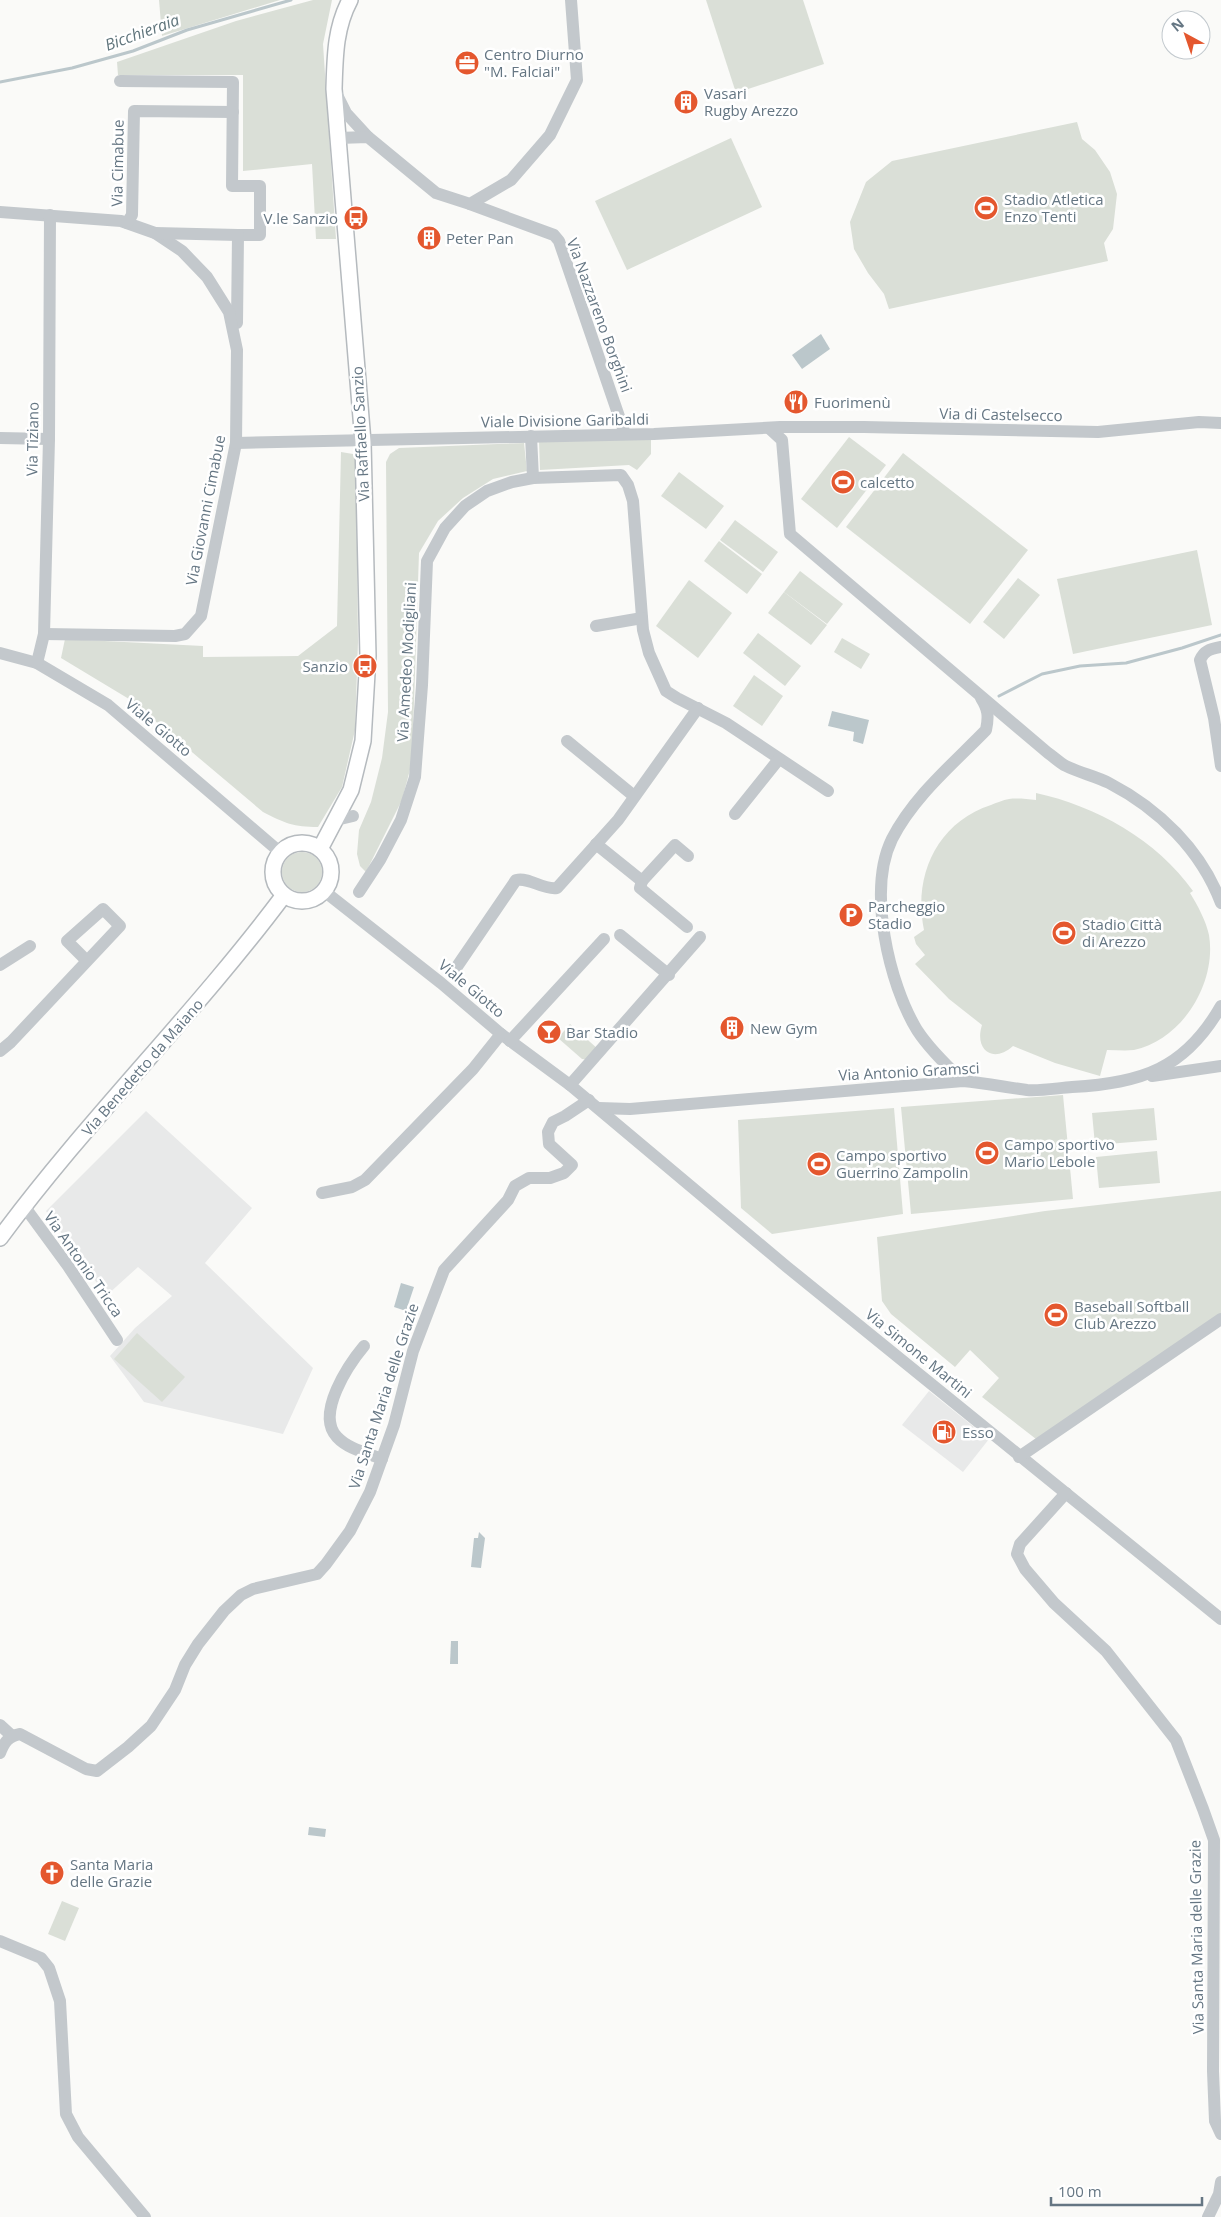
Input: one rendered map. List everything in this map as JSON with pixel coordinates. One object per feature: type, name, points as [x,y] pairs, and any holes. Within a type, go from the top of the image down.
[{"type":"main road","name":"Via Raffaello Sanzio","points":[[320,849],[352,790],[363,741],[368,656],[363,442],[334,89],[336,38],[347,6]]},
{"type":"main road","points":[[304,843],[320,849],[326,856],[331,874],[324,891],[309,900],[301,901],[284,895],[278,889],[273,874],[274,865],[280,852],[295,844],[304,843]]},
{"type":"main road","name":"Via Benedetto da Maiano","points":[[0,1238],[63,1158],[196,1006],[284,895]]},
{"type":"street","points":[[470,204],[511,180],[550,135],[576,80],[571,0]]},
{"type":"street","points":[[120,81],[233,82],[232,186],[260,186],[260,235],[155,233]]},
{"type":"street","name":"Via Nazzareno Borghini","points":[[334,89],[346,113],[368,137],[436,193],[554,234],[563,249],[625,434]]},
{"type":"street","name":"Via Cimabue","points":[[127,223],[132,215],[134,111],[233,112]]},
{"type":"street","points":[[338,138],[368,137]]},
{"type":"street","name":"Via Giovanni Cimabue","points":[[0,212],[121,221],[155,233],[182,251],[207,277],[229,312],[236,350],[236,443],[201,616],[185,634],[175,636],[44,634]]},
{"type":"street","name":"Via Tiziano","points":[[37,663],[44,634],[49,440],[50,215]]},
{"type":"street","points":[[236,350],[238,235]]},
{"type":"street","name":"Via di Castelsecco","points":[[774,427],[1098,432],[1199,422],[1221,423]]},
{"type":"street","points":[[774,427],[782,440],[790,534],[1065,766],[1094,776],[1131,794],[1174,829],[1197,857],[1221,903]]},
{"type":"street","name":"Viale Divisione Garibaldi","points":[[363,442],[625,434],[774,427]]},
{"type":"street","points":[[782,440],[788,432],[799,427]]},
{"type":"street","points":[[531,436],[533,478]]},
{"type":"street","points":[[0,438],[49,440]]},
{"type":"street","points":[[236,443],[363,442]]},
{"type":"street","name":"Via Amedeo Modigliani","points":[[359,892],[380,860],[401,820],[415,777],[422,685],[427,561],[445,528],[465,506],[487,491],[512,482],[533,478],[621,475],[628,485],[634,501],[642,618]]},
{"type":"street","points":[[596,626],[642,618],[649,653],[666,690],[677,698],[726,723],[828,791]]},
{"type":"street","points":[[1221,647],[1209,650],[1203,654],[1200,660],[1214,718],[1221,766]]},
{"type":"street","name":"Viale Giotto","points":[[0,653],[37,663],[108,705],[280,852]]},
{"type":"street","points":[[963,1081],[917,1031],[899,991],[887,947],[881,904],[882,872],[892,840],[923,794],[986,730],[988,709],[977,691]]},
{"type":"street","points":[[456,968],[516,880],[521,879],[548,889],[557,888],[618,820],[698,708]]},
{"type":"street","points":[[567,741],[634,796]]},
{"type":"street","points":[[736,814],[779,759]]},
{"type":"street","points":[[336,820],[353,816]]},
{"type":"street","points":[[596,844],[642,881]]},
{"type":"street","points":[[687,927],[640,888],[642,881],[675,845],[688,856]]},
{"type":"street","name":"Viale Giotto","points":[[324,891],[434,977],[506,1037],[599,1108]]},
{"type":"street","points":[[620,935],[669,975]]},
{"type":"street","points":[[322,1193],[352,1187],[365,1180],[604,938]]},
{"type":"street","points":[[570,1084],[700,938]]},
{"type":"street","points":[[0,966],[30,946]]},
{"type":"street","points":[[0,1051],[87,961]]},
{"type":"street","name":"Via Antonio Gramsci","points":[[599,1108],[639,1108],[963,1081],[992,1083],[1028,1090],[1107,1085],[1138,1078],[1165,1066],[1189,1048],[1211,1023],[1221,1006]]},
{"type":"street","points":[[1138,1078],[1221,1066]]},
{"type":"street","name":"Via Santa Maria delle Grazie","points":[[12,1736],[20,1734],[86,1770],[97,1771],[151,1726],[175,1690],[198,1644],[224,1611],[241,1595],[253,1589],[317,1574],[350,1531],[370,1492],[394,1425],[413,1351],[444,1270],[508,1200],[515,1186],[529,1178],[550,1178],[564,1173],[572,1165],[550,1144],[548,1132],[553,1122],[566,1116],[589,1100]]},
{"type":"street","name":"Via Simone Martini","points":[[599,1108],[787,1267],[1221,1619]]},
{"type":"street","name":"Via Antonio Tricca","points":[[24,1206],[68,1266],[116,1340]]},
{"type":"street","points":[[1019,1457],[1221,1319]]},
{"type":"street","points":[[364,1346],[342,1376],[333,1399],[330,1420],[336,1436],[348,1447],[382,1458]]},
{"type":"street","name":"Via Santa Maria delle Grazie","points":[[1066,1494],[1020,1544],[1017,1554],[1025,1568],[1054,1603],[1106,1651],[1176,1740],[1214,1840],[1213,2071],[1215,2121],[1221,2134]]},
{"type":"street","points":[[0,1725],[12,1736],[4,1744],[0,1753]]},
{"type":"street","points":[[0,1941],[41,1958],[49,1968],[60,2001],[66,2114],[78,2137],[145,2217]]},
{"type":"street","points":[[1208,2217],[1221,2182]]},
{"type":"shaded area","points":[[159,0],[280,0],[162,36]]},
{"type":"shaded area","points":[[313,0],[332,0],[323,44],[336,239],[316,239],[312,164],[243,171],[243,75],[118,75],[117,62],[236,21]]},
{"type":"shaded area","points":[[706,0],[803,0],[824,64],[736,93]]},
{"type":"shaded area","name":"Stadio Atletica Enzo Tenti","points":[[1077,122],[1082,139],[1095,150],[1110,172],[1117,194],[1113,229],[1104,243],[1108,261],[889,309],[884,294],[868,273],[854,249],[850,222],[866,182],[892,161]]},
{"type":"shaded area","points":[[731,138],[762,207],[627,270],[595,201]]},
{"type":"shaded area","points":[[821,334],[830,349],[802,369],[792,355]]},
{"type":"shaded area","name":"calcetto","points":[[849,437],[886,465],[837,528],[801,499]]},
{"type":"shaded area","points":[[651,439],[651,454],[637,470],[629,465],[540,470],[539,441]]},
{"type":"shaded area","points":[[524,443],[527,471],[493,479],[463,498],[438,521],[419,553],[412,762],[402,800],[366,872],[360,866],[357,854],[359,830],[371,802],[382,758],[388,712],[386,462],[390,454],[399,448]]},
{"type":"shaded area","points":[[341,452],[353,454],[356,461],[358,642],[355,730],[342,787],[318,827],[302,826],[283,822],[263,812],[129,699],[61,658],[65,639],[203,646],[203,657],[298,656],[337,626]]},
{"type":"shaded area","points":[[903,453],[1028,550],[970,624],[846,527]]},
{"type":"shaded area","points":[[679,472],[724,506],[706,529],[661,496]]},
{"type":"shaded area","points":[[735,520],[778,552],[763,572],[720,540]]},
{"type":"shaded area","points":[[719,541],[762,574],[747,594],[704,561]]},
{"type":"shaded area","points":[[1197,550],[1212,625],[1073,654],[1057,579]]},
{"type":"shaded area","points":[[800,571],[843,604],[827,624],[784,592]]},
{"type":"shaded area","points":[[1018,578],[1040,595],[1004,639],[983,622]]},
{"type":"shaded area","points":[[689,580],[732,613],[698,658],[656,626]]},
{"type":"shaded area","points":[[784,592],[827,625],[811,645],[768,613]]},
{"type":"shaded area","points":[[758,633],[801,666],[785,686],[743,653]]},
{"type":"shaded area","points":[[842,638],[870,654],[861,669],[834,652]]},
{"type":"shaded area","points":[[754,675],[783,696],[762,726],[733,706]]},
{"type":"shaded area","points":[[832,711],[869,720],[863,744],[853,741],[854,732],[828,726]]},
{"type":"shaded area","name":"Stadio Città di Arezzo","points":[[1036,793],[1103,816],[1124,828],[1162,856],[1193,891],[1190,893],[1206,924],[1209,935],[1210,953],[1207,972],[1201,990],[1181,1022],[1167,1035],[1151,1044],[1134,1050],[1107,1050],[1100,1076],[1055,1063],[1013,1046],[999,1054],[987,1052],[981,1041],[982,1025],[949,999],[915,964],[925,955],[916,944],[914,937],[924,930],[921,910],[926,872],[933,854],[943,838],[972,813],[1007,799],[1036,800]]},
{"type":"shaded area","points":[[298,852],[306,852],[313,855],[319,861],[322,872],[319,883],[313,889],[306,892],[298,892],[291,889],[285,883],[282,876],[282,868],[285,861],[291,855]]},
{"type":"shaded area","points":[[570,1024],[599,1050],[591,1060],[582,1059],[558,1038]]},
{"type":"shaded area","name":"Campo sportivo Mario Lebole","points":[[1063,1095],[1073,1199],[911,1214],[901,1107]]},
{"type":"shaded area","name":"Campo sportivo Guerrino Zampolin","points":[[894,1108],[903,1214],[772,1234],[741,1208],[738,1120]]},
{"type":"shaded area","points":[[1154,1108],[1157,1140],[1095,1145],[1092,1113]]},
{"type":"shaded area","points":[[146,1111],[252,1208],[205,1263],[313,1368],[283,1434],[144,1402],[110,1356],[135,1328],[172,1296],[138,1267],[106,1296],[46,1211]]},
{"type":"shaded area","points":[[1157,1151],[1160,1183],[1099,1188],[1096,1157]]},
{"type":"shaded area","name":"Baseball Softball Club Arezzo","points":[[1221,1191],[1221,1315],[1036,1439],[982,1397],[999,1378],[970,1350],[955,1367],[891,1314],[882,1301],[877,1237],[1045,1211]]},
{"type":"shaded area","points":[[401,1283],[414,1287],[406,1311],[394,1307]]},
{"type":"shaded area","points":[[137,1333],[185,1377],[162,1402],[114,1359]]},
{"type":"shaded area","points":[[929,1391],[989,1439],[963,1472],[902,1425]]},
{"type":"shaded area","points":[[479,1532],[485,1538],[481,1568],[471,1567],[474,1538],[478,1538]]},
{"type":"shaded area","points":[[451,1641],[458,1641],[458,1664],[450,1664]]},
{"type":"shaded area","points":[[309,1827],[326,1829],[325,1837],[308,1835]]},
{"type":"shaded area","points":[[62,1901],[79,1908],[65,1941],[48,1934]]},
{"type":"waterway","name":"Bicchieraia","points":[[0,82],[72,68],[133,51],[187,30],[291,0]]},
{"type":"waterway","points":[[999,696],[1042,674],[1080,666],[1126,663],[1221,635]]},
{"type":"place","name":"Centro Diurno \"M. Falciai\"","points":[[467,63]]},
{"type":"place","name":"Vasari Rugby Arezzo","points":[[686,102]]},
{"type":"place","name":"Stadio Atletica Enzo Tenti","points":[[986,208]]},
{"type":"place","name":"V.le Sanzio","points":[[356,218]]},
{"type":"place","name":"Peter Pan","points":[[429,238]]},
{"type":"place","name":"Fuorimenù","points":[[796,402]]},
{"type":"place","name":"calcetto","points":[[843,482]]},
{"type":"place","name":"Sanzio","points":[[365,666]]},
{"type":"place","name":"Parcheggio Stadio","points":[[851,915]]},
{"type":"place","name":"Stadio Città di Arezzo","points":[[1064,933]]},
{"type":"place","name":"New Gym","points":[[732,1028]]},
{"type":"place","name":"Bar Stadio","points":[[549,1032]]},
{"type":"place","name":"Campo sportivo Mario Lebole","points":[[987,1153]]},
{"type":"place","name":"Campo sportivo Guerrino Zampolin","points":[[819,1164]]},
{"type":"place","name":"Baseball Softball Club Arezzo","points":[[1056,1315]]},
{"type":"place","name":"Esso","points":[[944,1432]]},
{"type":"place","name":"Santa Maria delle Grazie","points":[[52,1873]]}]
